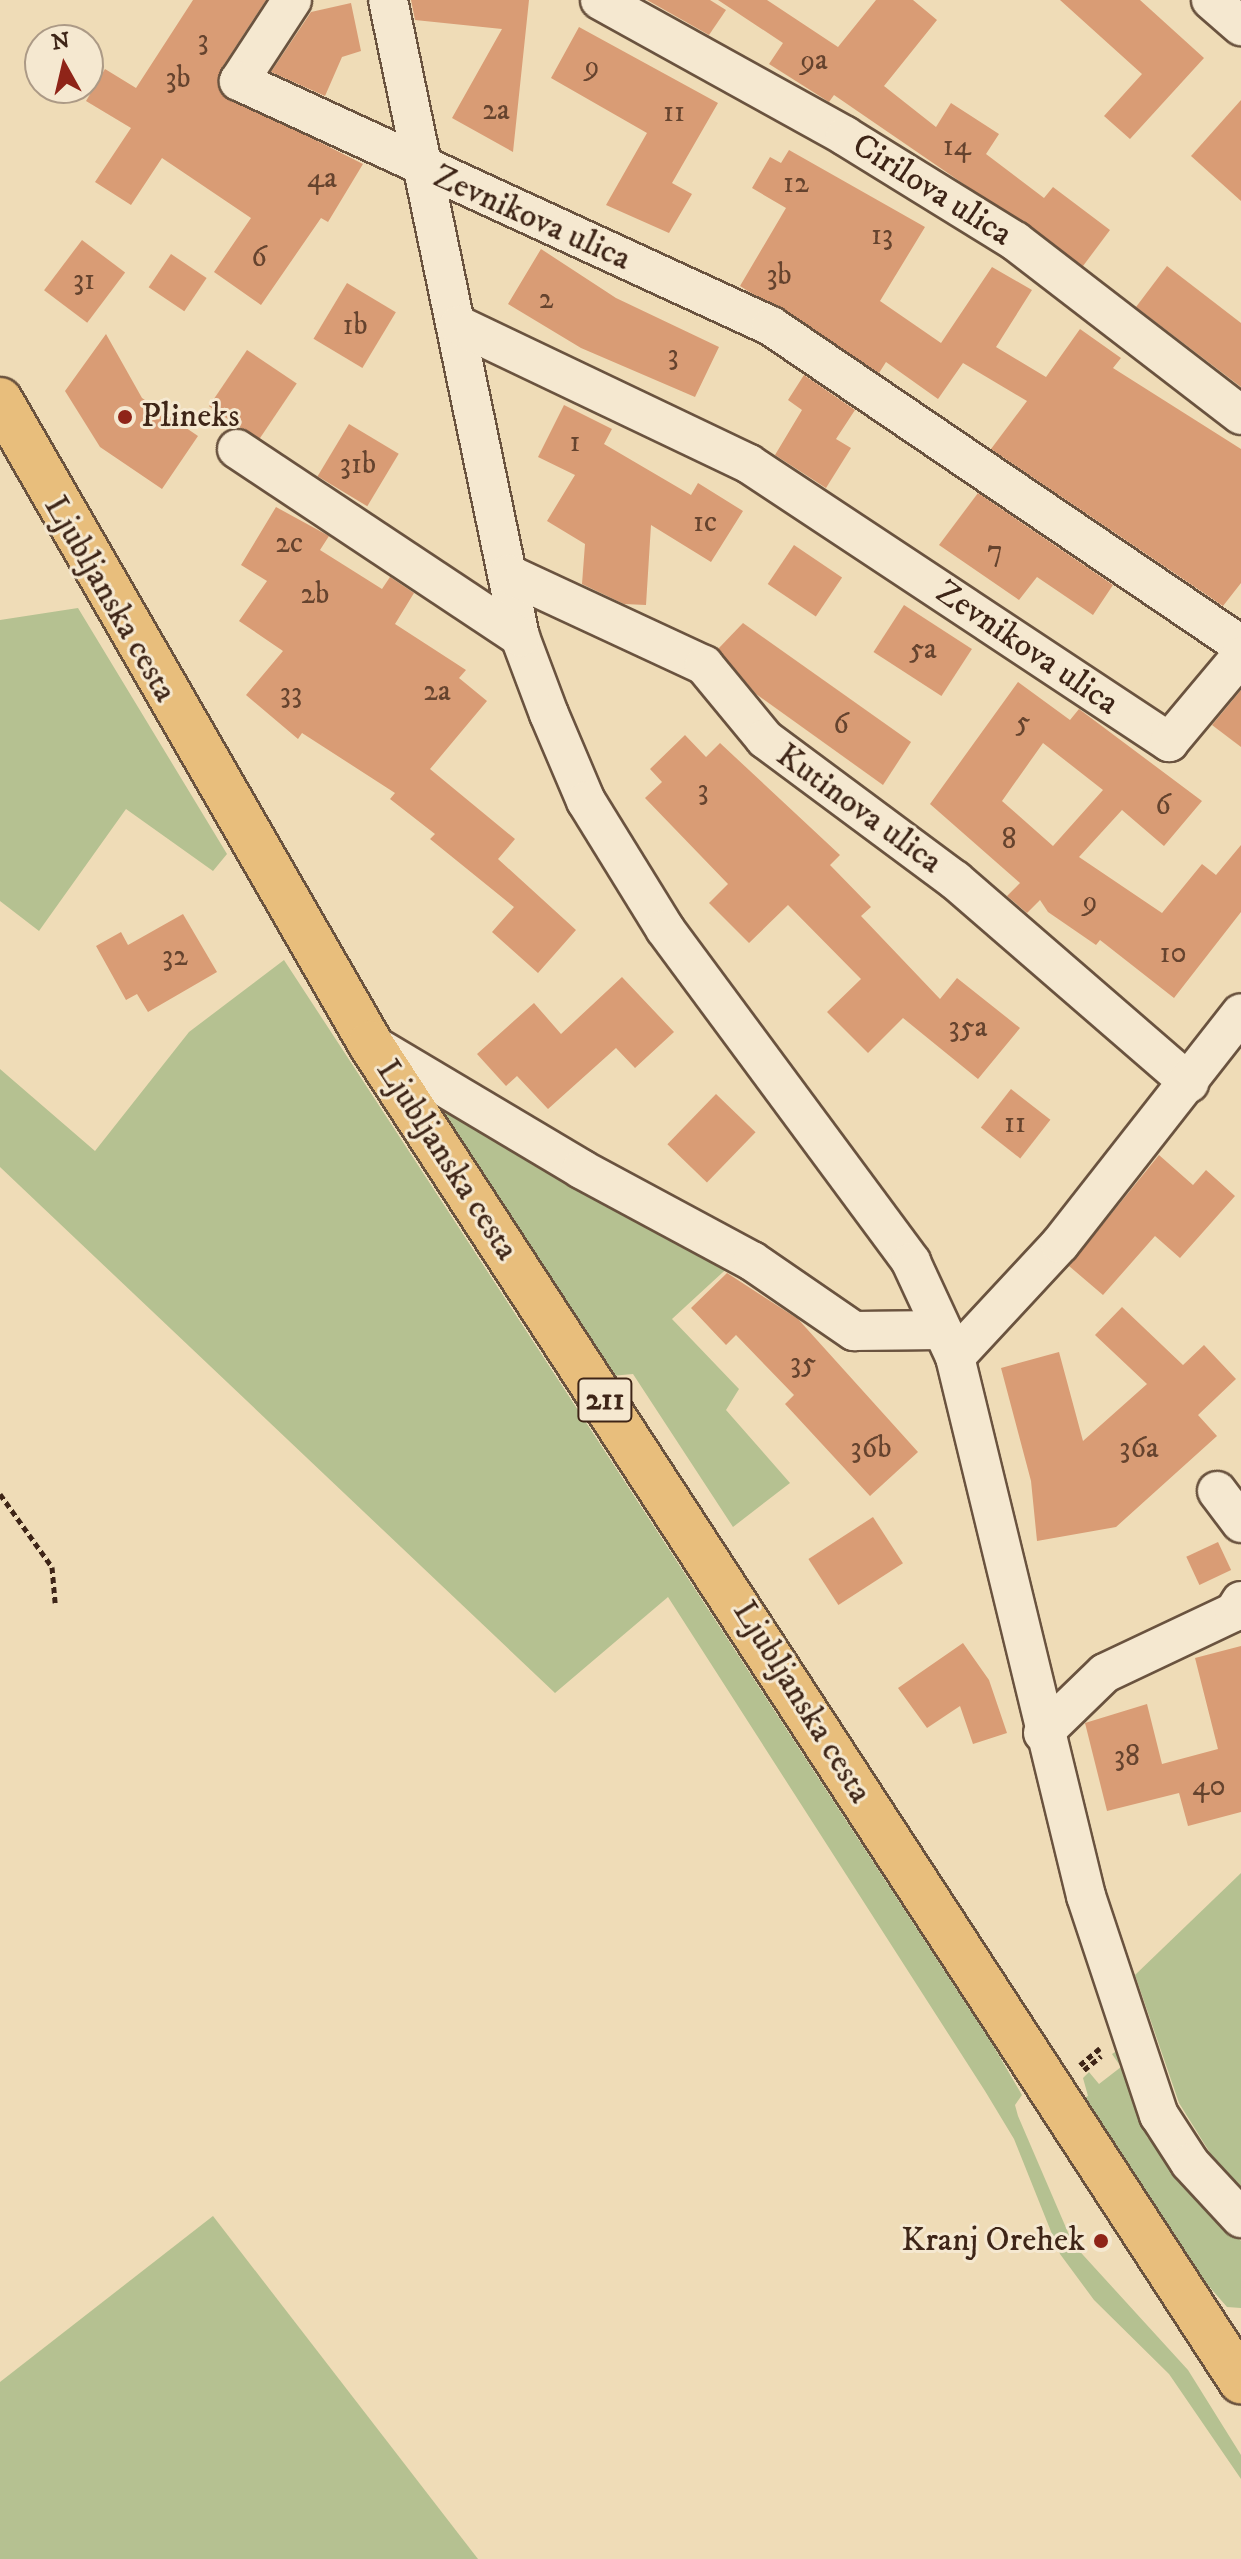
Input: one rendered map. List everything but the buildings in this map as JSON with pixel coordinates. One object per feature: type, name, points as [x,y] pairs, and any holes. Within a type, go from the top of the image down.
[{"type":"main road","name":"Ljubljanska cesta","points":[[0,400],[370,1043],[1237,2367]]},
{"type":"street","points":[[292,0],[239,81],[423,164]]},
{"type":"street","points":[[388,0],[423,164]]},
{"type":"street","name":"Cirilova ulica","points":[[600,0],[845,136],[1015,241],[1241,415]]},
{"type":"street","points":[[1211,0],[1241,26]]},
{"type":"street","name":"Zevnikova ulica","points":[[423,164],[458,325],[749,464],[1169,742],[1241,656]]},
{"type":"street","name":"Zevnikova ulica","points":[[423,164],[771,326],[1241,645]]},
{"type":"street","points":[[458,325],[520,637],[586,801],[665,929],[911,1262],[948,1344],[1086,1896],[1159,2115],[1190,2163],[1241,2218]]},
{"type":"street","points":[[237,449],[520,637]]},
{"type":"street","name":"Kutinova ulica","points":[[508,574],[704,665],[765,739],[955,880],[1189,1083]]},
{"type":"street","points":[[948,1344],[1060,1244],[1241,1013]]},
{"type":"street","name":"Ljubljanska cesta","points":[[370,1043],[581,1169],[752,1261],[854,1331],[948,1344]]},
{"type":"street","points":[[1217,1491],[1241,1523]]},
{"type":"street","points":[[1043,1733],[1105,1673],[1234,1612],[1241,1601]]},
{"type":"path","points":[[0,1494],[52,1567],[55,1603]]},
{"type":"green space","points":[[78,608],[227,854],[213,871],[126,809],[39,931],[0,901],[0,620]]},
{"type":"green space","points":[[284,960],[994,2047],[1022,2095],[1015,2105],[1018,2116],[1073,2244],[1188,2370],[1241,2455],[1241,2479],[1169,2374],[1094,2300],[1060,2254],[1014,2139],[668,1597],[555,1693],[0,1167],[0,1069],[95,1151],[189,1032]]},
{"type":"green space","points":[[445,1103],[735,1261],[672,1319],[739,1389],[726,1410],[790,1483],[733,1527],[633,1374],[611,1376],[439,1109]]},
{"type":"green space","points":[[1241,1873],[1241,2186],[1230,2185],[1179,2103],[1135,1975]]},
{"type":"green space","points":[[1120,2049],[1147,2137],[1241,2241],[1241,2308],[1227,2307],[1186,2260],[1080,2100],[1088,2096],[1083,2078],[1089,2072],[1099,2084],[1121,2067],[1112,2054]]},
{"type":"green space","points":[[213,2216],[478,2559],[0,2559],[0,2382]]},
{"type":"place","name":"Plineks","points":[[125,417]]},
{"type":"place","name":"Kranj Orehek","points":[[1101,2241]]}]
